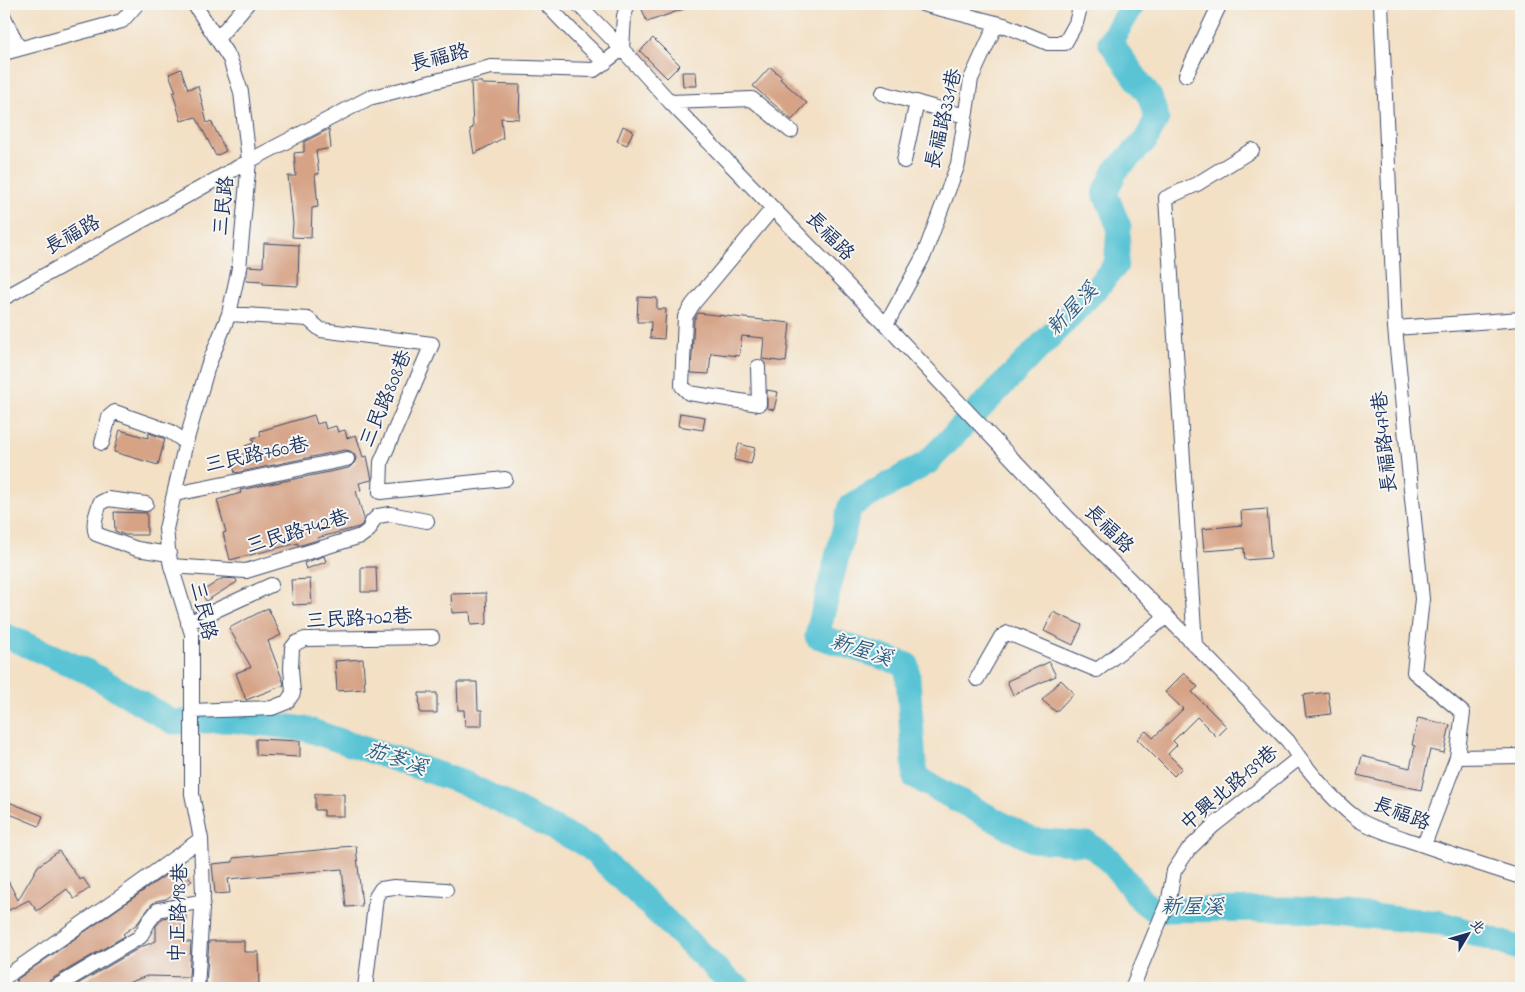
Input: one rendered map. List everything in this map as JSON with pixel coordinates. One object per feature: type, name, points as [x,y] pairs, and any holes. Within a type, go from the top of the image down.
[{"type":"street","points":[[4,4],[4,12]]},
{"type":"street","points":[[4,53],[122,21],[137,4]]},
{"type":"street","name":"三民路","points":[[194,4],[230,59],[241,92],[249,161],[239,268],[229,314],[208,366],[186,442],[166,529],[170,560],[192,634],[192,794],[201,839]]},
{"type":"street","points":[[217,39],[247,4]]},
{"type":"street","points":[[546,4],[605,63]]},
{"type":"street","points":[[578,4],[622,49]]},
{"type":"street","points":[[622,49],[624,16],[628,4]]},
{"type":"street","points":[[922,4],[1004,25],[1048,43],[1065,43],[1076,23],[1081,4]]},
{"type":"street","points":[[1186,75],[1220,4]]},
{"type":"street","name":"長福路479巷","points":[[1381,4],[1395,328],[1422,599],[1414,672],[1463,713],[1458,757],[1424,846]]},
{"type":"street","points":[[4,17],[19,49]]},
{"type":"street","name":"長福路331巷","points":[[886,325],[924,255],[958,164],[971,79],[994,29],[1004,25]]},
{"type":"street","name":"長福路","points":[[4,298],[249,161],[369,98],[491,67],[594,70],[622,49],[670,102],[774,208],[1069,518],[1288,741],[1298,758],[1331,795],[1357,819],[1385,832],[1424,846],[1521,877]]},
{"type":"street","points":[[882,93],[965,116]]},
{"type":"street","points":[[670,102],[752,99],[790,131]]},
{"type":"street","points":[[904,161],[916,102]]},
{"type":"street","points":[[1195,645],[1166,198],[1197,184],[1252,150]]},
{"type":"street","points":[[758,367],[759,404],[689,393],[682,386],[685,318],[693,304],[774,208]]},
{"type":"street","name":"三民路808巷","points":[[229,314],[308,319],[321,330],[432,344],[381,462],[380,492],[505,479]]},
{"type":"street","points":[[1395,328],[1521,320]]},
{"type":"street","points":[[102,443],[110,417],[115,412],[169,432],[186,442]]},
{"type":"street","name":"三民路760巷","points":[[175,494],[347,459]]},
{"type":"street","points":[[146,504],[108,499],[100,503],[95,521],[94,529],[96,534],[170,560]]},
{"type":"street","name":"三民路742巷","points":[[170,560],[246,571],[361,536],[369,530],[372,522],[378,516],[390,514],[428,521]]},
{"type":"street","points":[[188,623],[271,585]]},
{"type":"street","points":[[977,680],[1001,637],[1008,633],[1097,670],[1166,617]]},
{"type":"street","name":"三民路702巷","points":[[192,718],[272,708],[287,702],[293,694],[292,648],[305,639],[432,637]]},
{"type":"street","points":[[1458,757],[1521,756]]},
{"type":"street","name":"中興北路139巷","points":[[1132,988],[1169,899],[1174,871],[1188,850],[1213,826],[1298,758]]},
{"type":"street","points":[[4,978],[201,839]]},
{"type":"street","name":"中正路198巷","points":[[197,988],[203,901],[201,839]]},
{"type":"street","points":[[365,988],[376,897],[381,889],[394,887],[446,890]]},
{"type":"street","points":[[54,988],[140,937],[149,920],[158,910],[203,901]]},
{"type":"building","points":[[640,4],[694,4],[695,5],[647,22]]},
{"type":"building","points":[[653,38],[680,65],[667,78],[640,51]]},
{"type":"building","points":[[770,67],[782,77],[780,79],[807,103],[792,120],[753,86]]},
{"type":"building","points":[[181,69],[188,89],[198,86],[207,123],[211,121],[226,151],[216,156],[196,117],[181,121],[173,93],[176,92],[169,74]]},
{"type":"building","points":[[682,72],[696,72],[697,86],[683,86]]},
{"type":"building","points":[[471,82],[520,85],[519,119],[501,118],[503,138],[474,154],[470,129],[473,128]]},
{"type":"building","points":[[623,126],[633,131],[627,145],[617,141]]},
{"type":"building","points":[[329,129],[331,148],[316,151],[319,174],[315,174],[318,207],[312,208],[311,238],[292,237],[293,223],[288,176],[296,176],[294,153],[304,152],[304,142]]},
{"type":"building","points":[[264,243],[299,245],[298,286],[246,281],[248,266],[263,267]]},
{"type":"building","points":[[638,297],[657,298],[657,309],[666,309],[664,339],[650,338],[651,322],[637,322]]},
{"type":"building","points":[[698,313],[790,323],[786,362],[762,359],[764,338],[742,336],[739,356],[711,353],[709,374],[691,373],[694,320]]},
{"type":"building","points":[[767,390],[778,392],[774,410],[767,408]]},
{"type":"building","points":[[680,413],[705,417],[703,430],[678,426]]},
{"type":"building","points":[[314,415],[317,424],[324,422],[326,429],[336,426],[338,432],[345,430],[347,438],[356,435],[363,457],[367,456],[372,480],[359,483],[361,490],[356,491],[364,519],[362,525],[317,538],[318,540],[298,546],[298,543],[230,560],[223,533],[226,532],[217,500],[241,493],[240,490],[349,468],[355,462],[354,454],[345,450],[235,473],[231,458],[247,453],[245,446],[254,443],[252,438],[261,436],[260,431]]},
{"type":"building","points":[[120,430],[148,438],[149,433],[165,439],[158,465],[114,452]]},
{"type":"building","points":[[739,444],[755,448],[751,464],[734,460]]},
{"type":"building","points":[[1267,509],[1271,558],[1245,560],[1244,548],[1204,551],[1202,529],[1242,525],[1241,511]]},
{"type":"building","points":[[114,512],[147,513],[147,535],[125,535],[115,531]]},
{"type":"building","points":[[324,556],[326,562],[306,569],[304,563]]},
{"type":"building","points":[[361,567],[376,567],[377,592],[361,592]]},
{"type":"building","points":[[223,578],[236,579],[237,582],[206,601],[201,592]]},
{"type":"building","points":[[310,579],[312,604],[293,605],[291,580]]},
{"type":"building","points":[[486,593],[487,624],[471,625],[470,612],[452,613],[451,594]]},
{"type":"building","points":[[268,608],[281,635],[268,641],[284,685],[246,700],[236,673],[251,667],[229,628]]},
{"type":"building","points":[[1053,612],[1082,625],[1073,645],[1044,631]]},
{"type":"building","points":[[363,659],[365,689],[337,691],[335,661]]},
{"type":"building","points":[[1049,662],[1056,676],[1013,695],[1007,681]]},
{"type":"building","points":[[1184,673],[1198,687],[1192,692],[1227,727],[1217,737],[1197,717],[1173,741],[1177,745],[1168,754],[1182,768],[1174,776],[1137,739],[1146,731],[1153,738],[1183,709],[1165,692]]},
{"type":"building","points":[[1061,680],[1074,693],[1056,712],[1042,700]]},
{"type":"building","points":[[457,682],[477,682],[478,710],[482,710],[482,726],[465,726],[464,710],[458,710]]},
{"type":"building","points":[[1328,692],[1331,714],[1306,717],[1303,695]]},
{"type":"building","points":[[419,693],[437,693],[437,713],[420,713]]},
{"type":"building","points":[[1418,718],[1450,725],[1444,753],[1430,750],[1421,790],[1357,775],[1362,756],[1410,768],[1415,746],[1412,745]]},
{"type":"building","points":[[256,739],[300,741],[300,757],[256,755]]},
{"type":"building","points":[[315,794],[344,794],[344,816],[324,816],[324,810],[315,810]]},
{"type":"building","points":[[9,802],[43,816],[39,826],[5,812]]},
{"type":"building","points":[[356,846],[362,906],[346,907],[342,869],[228,879],[230,893],[215,894],[212,864],[233,862],[233,858]]},
{"type":"building","points":[[59,851],[80,880],[83,878],[90,888],[74,899],[67,889],[37,911],[29,900],[7,911],[4,904],[4,873],[18,900],[38,866]]},
{"type":"building","points":[[180,865],[192,881],[166,899],[152,904],[137,924],[123,934],[125,936],[50,980],[45,988],[21,988],[16,980]]},
{"type":"building","points":[[186,915],[185,942],[191,942],[189,977],[147,976],[114,988],[71,988],[141,947],[156,941],[156,926],[163,918]]},
{"type":"building","points":[[209,941],[244,941],[244,952],[258,952],[259,985],[206,985]]},
{"type":"waterway","name":"新屋溪","points":[[1133,4],[1110,42],[1150,97],[1157,118],[1146,140],[1116,170],[1105,193],[1119,227],[1116,265],[1091,294],[927,463],[850,506],[817,636],[907,665],[915,777],[1032,840],[1088,844],[1107,857],[1142,901],[1151,908],[1162,910],[1295,909],[1442,923],[1521,949]]},
{"type":"waterway","name":"茄苳溪","points":[[4,635],[88,672],[173,722],[230,720],[306,729],[467,784],[588,846],[732,984],[740,988]]}]
